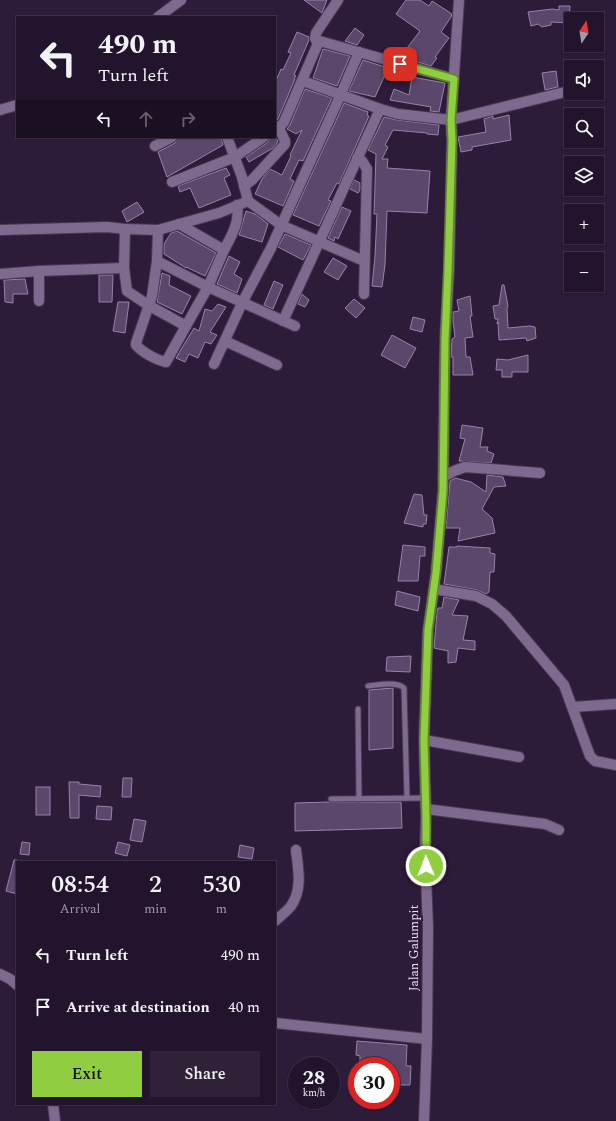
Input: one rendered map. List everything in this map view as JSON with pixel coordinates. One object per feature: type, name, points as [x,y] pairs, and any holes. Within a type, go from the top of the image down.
[{"type":"street","points":[[159,16],[181,0]]},
{"type":"street","points":[[338,0],[316,33],[315,39],[454,79]]},
{"type":"street","name":"Jalan Galumpit","points":[[424,1121],[427,1039],[428,926],[425,852],[426,798],[424,740],[428,630],[439,544],[443,477],[445,339],[452,141],[451,120],[459,0]]},
{"type":"street","points":[[244,186],[252,180],[285,144],[286,142],[277,129],[284,122],[319,41]]},
{"type":"street","points":[[214,364],[242,303],[255,280],[281,225],[359,52]]},
{"type":"street","points":[[303,80],[380,109],[398,114],[451,120],[564,92]]},
{"type":"street","points":[[0,110],[16,104]]},
{"type":"street","points":[[283,321],[380,109]]},
{"type":"street","points":[[155,146],[170,138]]},
{"type":"street","points":[[228,138],[248,201],[281,225],[364,261]]},
{"type":"street","points":[[172,182],[235,157],[263,138]]},
{"type":"street","points":[[357,158],[362,161],[367,169],[364,294]]},
{"type":"street","points":[[0,230],[108,227],[158,230],[219,213],[248,201]]},
{"type":"street","points":[[158,230],[157,261],[152,296],[136,343],[137,347],[144,352],[161,361],[166,361],[208,287],[236,226],[238,219],[237,205]]},
{"type":"street","points":[[179,224],[224,250]]},
{"type":"street","points":[[125,229],[124,268],[127,291],[148,305],[186,326]]},
{"type":"street","points":[[157,261],[208,287],[295,326]]},
{"type":"street","points":[[0,274],[124,268]]},
{"type":"street","points":[[39,271],[39,301]]},
{"type":"street","points":[[225,341],[277,365]]},
{"type":"street","points":[[443,477],[465,467],[540,473]]},
{"type":"street","points":[[434,589],[476,596],[492,604],[506,616],[564,685],[590,756],[595,761],[616,765]]},
{"type":"street","points":[[573,707],[616,704]]},
{"type":"street","points":[[424,740],[519,757]]},
{"type":"street","points":[[426,809],[546,824],[559,830]]},
{"type":"street","points":[[276,920],[291,907],[295,899],[299,874],[296,850]]},
{"type":"street","points":[[0,974],[16,984]]},
{"type":"street","points":[[276,1023],[427,1039]]},
{"type":"street","points":[[53,1105],[55,1121]]},
{"type":"lane","points":[[368,686],[390,685],[401,686],[404,688],[408,798]]},
{"type":"lane","points":[[358,710],[359,799]]},
{"type":"lane","points":[[331,799],[426,798]]},
{"type":"building","points":[[304,0],[327,0],[322,13]]},
{"type":"building","points":[[406,0],[420,0],[429,6],[432,1],[452,14],[441,32],[449,38],[435,57],[437,58],[431,66],[417,62],[404,52],[420,31],[396,14]]},
{"type":"building","points":[[559,6],[570,6],[570,12],[564,12],[564,23],[551,22],[551,25],[542,27],[538,24],[531,26],[528,12],[552,9],[559,10]]},
{"type":"building","points":[[355,28],[364,35],[357,45],[345,41]]},
{"type":"building","points":[[297,32],[309,37],[294,75],[296,76],[295,79],[276,121],[276,81],[291,53],[288,52]]},
{"type":"building","points":[[323,49],[350,56],[337,86],[313,78]]},
{"type":"building","points":[[363,60],[388,68],[375,97],[349,91]]},
{"type":"building","points":[[556,71],[558,87],[545,90],[542,73]]},
{"type":"building","points":[[412,77],[445,83],[439,112],[430,111],[431,107],[390,100],[394,89],[409,95]]},
{"type":"building","points":[[305,89],[332,98],[303,161],[299,160],[290,179],[294,181],[283,206],[255,194],[262,179],[270,169],[282,175],[302,130],[296,134],[287,129]]},
{"type":"building","points":[[344,103],[368,112],[367,115],[369,116],[339,184],[337,183],[328,200],[331,201],[319,226],[293,215]]},
{"type":"building","points":[[509,115],[511,140],[472,147],[472,150],[461,152],[458,137],[486,132],[484,119],[493,116],[493,119]]},
{"type":"building","points":[[384,117],[439,125],[438,135],[393,130],[385,145],[388,147],[382,159],[388,159],[387,168],[430,171],[427,213],[387,211],[385,265],[382,287],[372,286],[377,214],[374,214],[376,154],[368,150]]},
{"type":"building","points":[[276,137],[278,142],[273,148],[249,162],[246,157],[268,142],[270,138]]},
{"type":"building","points":[[178,138],[221,138],[223,145],[167,177],[158,152],[175,143]]},
{"type":"building","points":[[226,168],[230,175],[224,178],[231,195],[199,208],[190,188],[180,192],[178,186]]},
{"type":"building","points":[[354,180],[360,183],[360,190],[358,193],[350,189]]},
{"type":"building","points":[[137,202],[144,212],[127,222],[122,211]]},
{"type":"building","points":[[342,207],[351,211],[338,239],[335,237],[334,241],[328,238]]},
{"type":"building","points":[[246,211],[255,214],[268,224],[262,242],[239,235]]},
{"type":"building","points":[[177,231],[216,253],[205,276],[186,268],[164,254],[164,244],[171,233]]},
{"type":"building","points":[[285,234],[311,245],[303,260],[278,247]]},
{"type":"building","points":[[229,256],[240,262],[234,274],[242,279],[237,293],[217,284]]},
{"type":"building","points":[[333,258],[347,266],[338,280],[324,272]]},
{"type":"building","points":[[162,273],[170,276],[169,285],[191,296],[182,314],[157,302]]},
{"type":"building","points":[[99,275],[113,275],[112,302],[99,302]]},
{"type":"building","points":[[25,279],[28,294],[13,294],[13,303],[5,302],[4,280]]},
{"type":"building","points":[[274,281],[283,285],[273,309],[264,305]]},
{"type":"building","points":[[502,285],[504,285],[508,306],[508,328],[535,327],[536,338],[527,341],[526,338],[499,340],[498,322],[497,324],[498,319],[495,319],[493,306],[499,305]]},
{"type":"building","points":[[302,294],[309,300],[305,307],[298,304]]},
{"type":"building","points":[[470,296],[472,316],[470,316],[473,337],[465,338],[466,357],[470,357],[473,375],[453,375],[453,357],[451,357],[452,339],[455,337],[453,312],[459,311],[457,300]]},
{"type":"building","points":[[354,299],[365,308],[356,318],[345,308]]},
{"type":"building","points":[[118,302],[129,302],[125,333],[113,331]]},
{"type":"building","points":[[218,304],[226,307],[210,332],[217,335],[211,344],[205,342],[198,358],[189,354],[185,362],[176,358],[194,328],[199,331],[205,309],[212,311]]},
{"type":"building","points":[[413,317],[425,320],[422,332],[410,329]]},
{"type":"building","points":[[392,335],[416,348],[405,368],[381,355]]},
{"type":"building","points":[[528,355],[528,372],[512,372],[512,377],[502,377],[502,370],[496,370],[497,359],[508,360]]},
{"type":"building","points":[[462,425],[483,428],[480,447],[488,447],[487,451],[494,454],[491,463],[459,461],[465,439],[460,438]]},
{"type":"building","points":[[487,475],[503,477],[506,486],[494,487],[482,509],[492,518],[495,533],[458,541],[460,528],[446,528],[450,481],[455,478],[471,482],[486,492]]},
{"type":"building","points":[[414,494],[422,495],[424,515],[427,515],[426,524],[423,524],[423,527],[404,523]]},
{"type":"building","points":[[403,545],[425,547],[425,556],[420,556],[418,581],[398,581]]},
{"type":"building","points":[[449,547],[490,548],[490,553],[495,554],[494,572],[490,572],[489,592],[486,594],[477,590],[444,584]]},
{"type":"building","points":[[397,591],[420,597],[418,611],[395,605]]},
{"type":"building","points":[[444,597],[459,600],[452,615],[468,616],[463,640],[475,641],[475,650],[458,648],[456,662],[448,663],[448,651],[434,648],[437,612],[438,608],[442,608]]},
{"type":"building","points":[[411,656],[410,672],[386,671],[387,657]]},
{"type":"building","points":[[393,688],[393,748],[369,750],[369,690]]},
{"type":"building","points":[[123,778],[132,778],[131,797],[122,797]]},
{"type":"building","points":[[69,782],[79,782],[79,784],[101,786],[100,797],[79,795],[79,818],[70,818]]},
{"type":"building","points":[[36,787],[50,787],[50,815],[36,815]]},
{"type":"building","points":[[401,802],[402,828],[295,831],[295,803]]},
{"type":"building","points":[[97,806],[112,807],[111,820],[96,819]]},
{"type":"building","points":[[134,819],[146,821],[142,842],[130,840]]},
{"type":"building","points":[[22,842],[30,843],[29,855],[20,854]]},
{"type":"building","points":[[118,842],[130,845],[127,856],[115,853]]},
{"type":"building","points":[[240,845],[254,848],[252,859],[238,857]]},
{"type":"building","points":[[14,860],[17,860],[16,894],[6,891]]},
{"type":"building","points":[[357,1041],[407,1045],[406,1066],[411,1066],[410,1085],[400,1085],[400,1057],[360,1057],[356,1055]]},
{"type":"route","points":[[400,64],[454,79],[451,120],[452,141],[445,339],[443,491],[436,573],[428,630],[424,740],[426,762],[426,866]]}]
